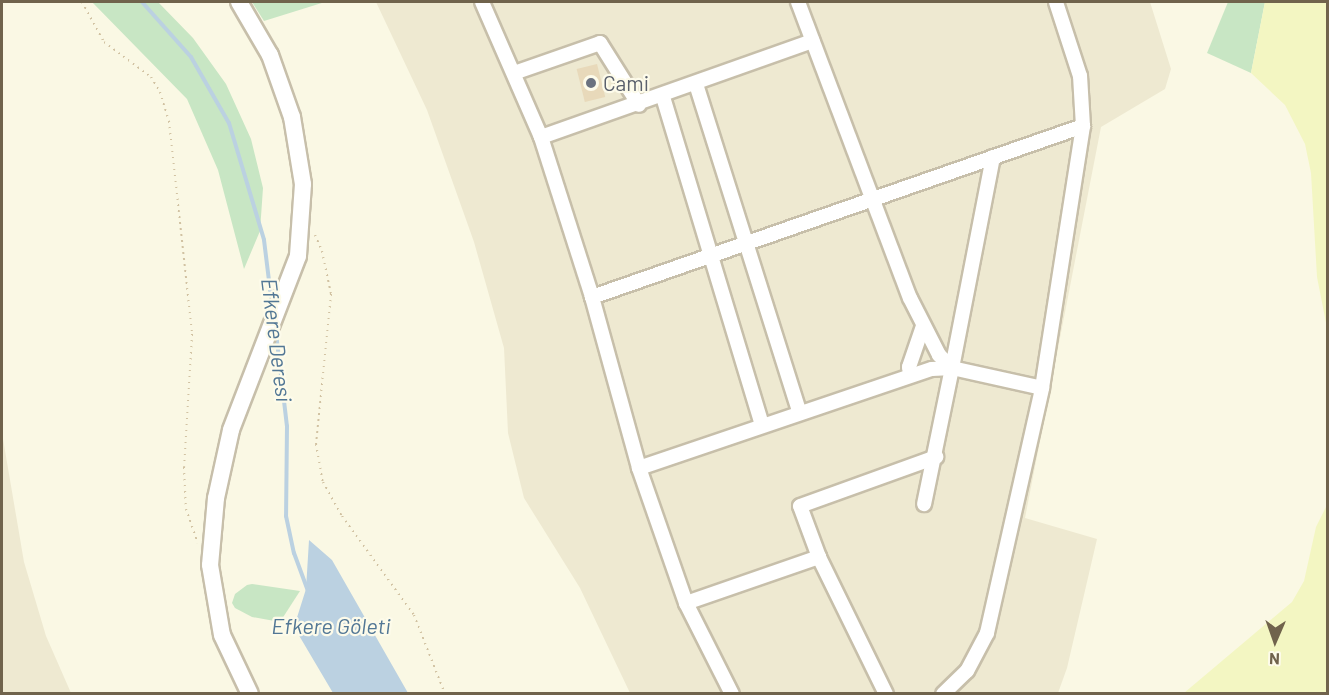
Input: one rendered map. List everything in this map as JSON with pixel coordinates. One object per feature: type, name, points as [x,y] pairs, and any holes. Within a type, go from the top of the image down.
[{"type":"street","points":[[239,2],[278,76],[292,117],[303,184],[298,256],[231,430],[216,498],[211,557],[222,635],[250,693]]},
{"type":"street","points":[[482,2],[541,137],[592,297],[639,468],[686,603],[732,693]]},
{"type":"street","points":[[798,2],[922,326],[952,368]]},
{"type":"street","points":[[943,693],[968,671],[987,633],[1042,388],[1083,126],[1080,76],[1056,2]]},
{"type":"street","points":[[541,137],[639,105],[812,41]]},
{"type":"street","points":[[514,73],[600,43],[639,105]]},
{"type":"street","points":[[696,84],[800,413]]},
{"type":"street","points":[[663,96],[762,424]]},
{"type":"street","points":[[592,297],[1083,126]]},
{"type":"street","points":[[924,504],[936,457],[993,158]]},
{"type":"street","points":[[910,374],[909,367],[922,326]]},
{"type":"street","points":[[639,468],[910,374],[952,368],[1042,388]]},
{"type":"street","points":[[886,693],[819,557],[800,506],[936,457]]},
{"type":"street","points":[[686,603],[819,557]]},
{"type":"path","points":[[82,2],[104,42],[151,77],[160,92],[169,121],[192,334],[184,467],[186,509],[198,544],[211,557]]},
{"type":"path","points":[[312,230],[322,251],[331,294],[316,444],[324,482],[342,516],[414,615],[445,693]]},
{"type":"shaded area","points":[[92,2],[158,2],[193,38],[226,84],[251,139],[263,188],[260,231],[244,269],[218,170],[187,99]]},
{"type":"shaded area","points":[[252,2],[325,2],[264,21]]},
{"type":"shaded area","points":[[376,2],[1150,2],[1171,69],[1165,89],[1101,127],[1025,518],[1097,539],[1067,668],[1058,693],[630,693],[580,588],[524,498],[508,433],[504,348],[474,242],[427,110]]},
{"type":"shaded area","points":[[1228,2],[1265,2],[1251,73],[1207,53]]},
{"type":"shaded area","points":[[2,433],[24,562],[46,636],[71,693],[2,693]]},
{"type":"shaded area","points":[[247,585],[300,591],[280,622],[252,617],[235,608],[232,603],[235,594]]},
{"type":"sand","points":[[1265,2],[1327,2],[1327,328],[1317,277],[1311,173],[1305,144],[1285,105],[1251,73]]},
{"type":"sand","points":[[1327,505],[1327,693],[1184,693],[1292,602],[1304,581],[1316,527]]},
{"type":"water","name":"Efkere Göleti","points":[[309,540],[332,560],[408,693],[333,693],[294,627],[306,589]]},
{"type":"building","name":"Cami","points":[[597,64],[605,97],[585,102],[577,69]]},
{"type":"waterway","name":"Efkere Deresi","points":[[142,2],[191,57],[229,123],[264,240],[272,305]]},
{"type":"waterway","name":"Efkere Deresi","points":[[276,333],[287,426],[286,516],[294,553],[308,591]]},
{"type":"place","name":"Cami","points":[[591,83]]}]
